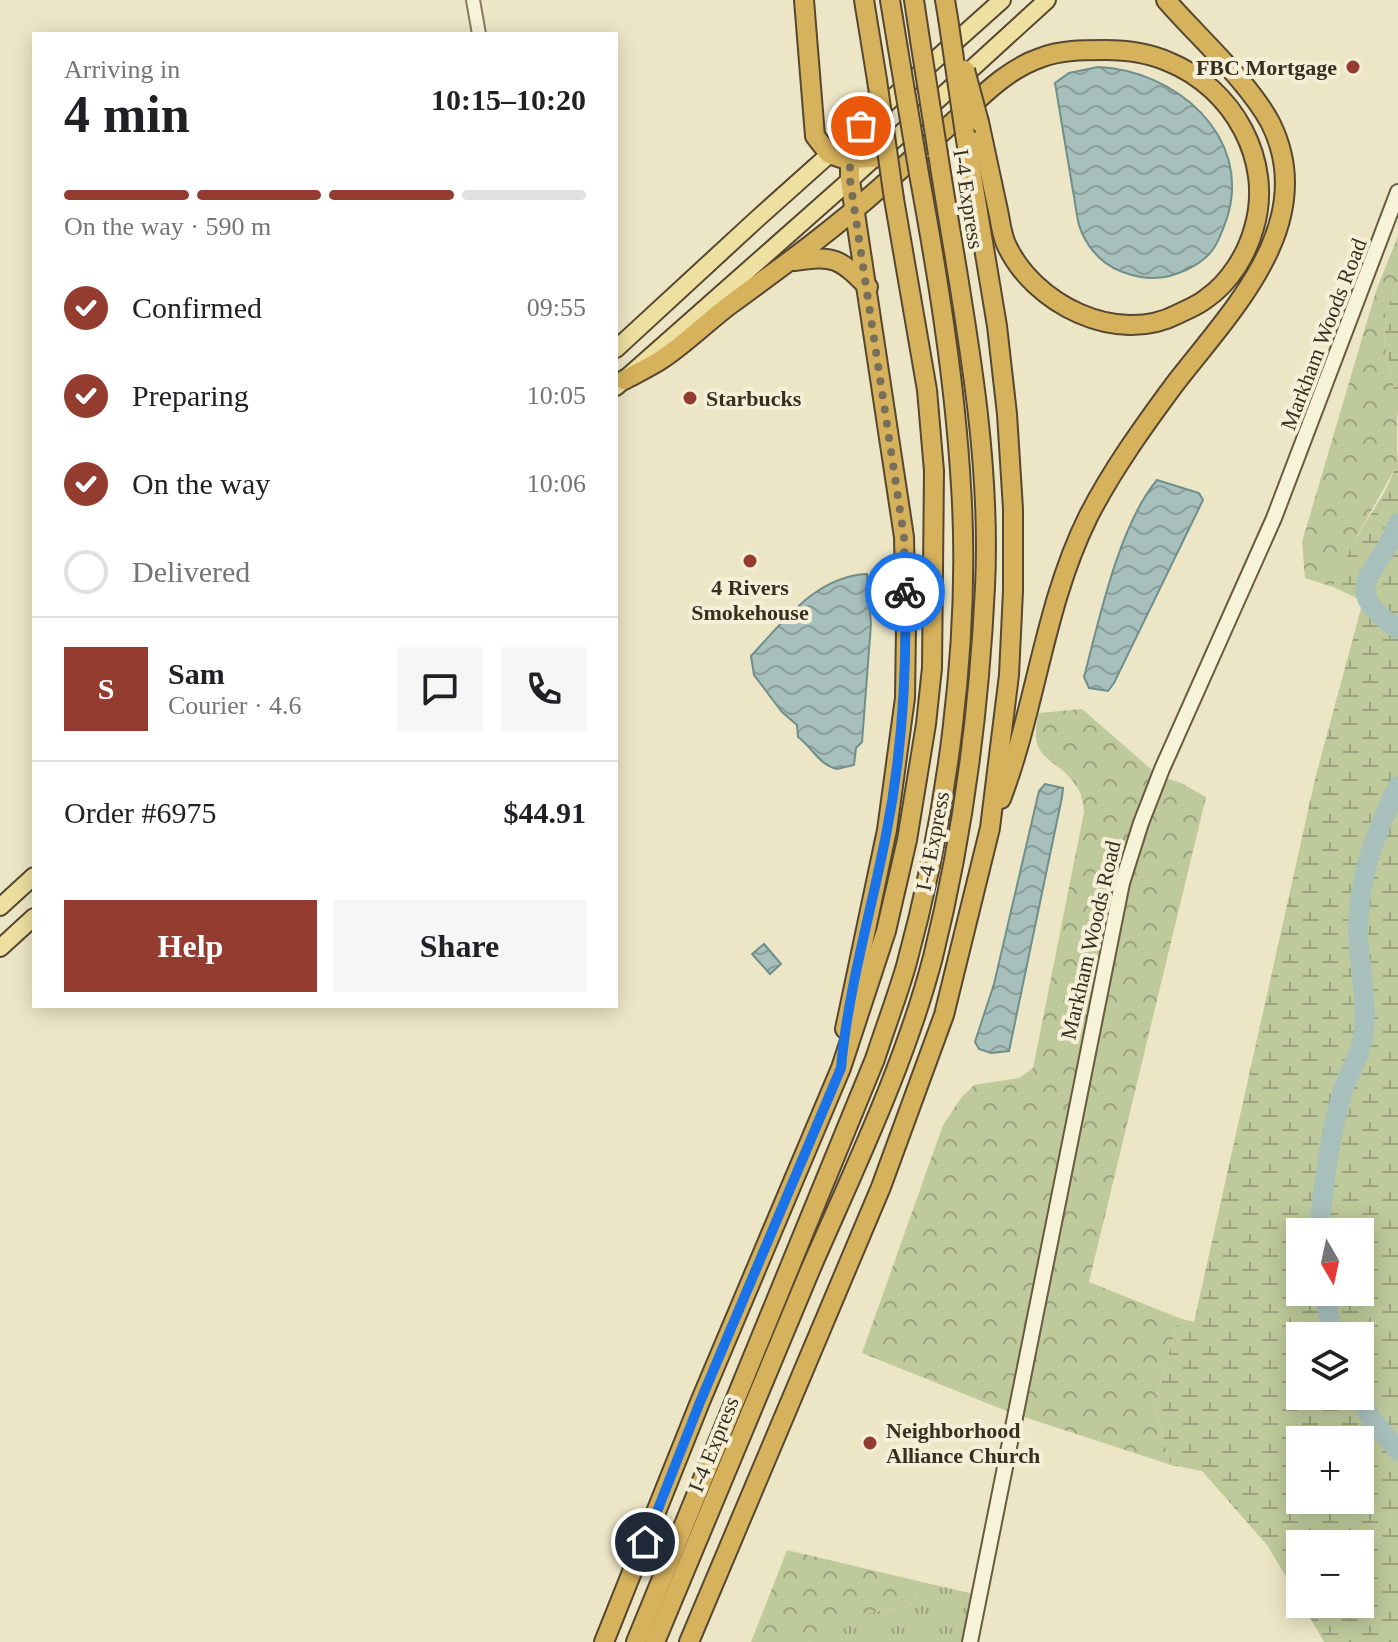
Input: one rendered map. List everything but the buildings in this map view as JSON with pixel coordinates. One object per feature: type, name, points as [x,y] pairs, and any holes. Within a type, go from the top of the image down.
[{"type":"highway","points":[[804,0],[815,136],[829,154],[850,159],[875,158]]},
{"type":"highway","points":[[604,1642],[700,1402],[841,1068],[886,931],[907,840],[926,724],[932,668],[934,471],[927,390],[864,0]]},
{"type":"highway","name":"I-4 Express","points":[[636,1642],[875,1059],[906,967],[929,865],[946,767],[959,665],[961,488],[951,380],[890,0]]},
{"type":"highway","name":"I-4 Express","points":[[655,1642],[734,1460],[907,1039],[932,959],[972,757],[985,584],[981,434],[914,0]]},
{"type":"highway","points":[[990,828],[1016,760],[1061,581],[1088,517],[1143,428],[1230,314],[1263,265],[1281,214],[1285,181],[1271,124],[1246,88],[1166,0]]},
{"type":"highway","points":[[620,383],[661,360],[791,262],[855,210],[1004,77],[1040,58],[1080,50],[1128,50],[1170,62],[1203,82],[1229,107],[1248,138],[1260,177],[1259,213],[1249,246],[1230,276],[1207,298],[1172,317],[1146,323],[1093,319],[1065,308],[1042,291],[1019,266],[1006,243],[972,128],[946,9]]},
{"type":"highway","points":[[841,1068],[845,1025],[887,830],[905,698],[904,537],[850,180],[850,159],[861,126]]},
{"type":"highway","points":[[689,1642],[891,1159],[944,1015],[990,828],[1009,675],[1013,509],[1007,414],[972,128]]},
{"type":"highway","points":[[791,262],[829,257],[843,264],[868,287]]},
{"type":"main road","points":[[618,347],[1002,0]]},
{"type":"main road","points":[[620,383],[875,158],[1047,0]]},
{"type":"main road","name":"Markham Woods Road","points":[[970,1642],[1122,883],[1162,769],[1303,446],[1398,192]]},
{"type":"main road","points":[[0,907],[32,878]]},
{"type":"main road","points":[[0,948],[32,919]]},
{"type":"street","points":[[473,0],[479,32]]},
{"type":"green space","points":[[1398,236],[1398,282],[1386,311],[1384,343],[1397,407],[1397,465],[1333,587],[1305,578],[1302,542],[1376,291]]},
{"type":"green space","points":[[1398,282],[1398,418],[1384,343],[1386,311]]},
{"type":"green space","points":[[1398,449],[1398,1642],[1324,1642],[1310,1618],[1374,1618],[1374,1530],[1286,1530],[1286,1577],[1267,1545],[1202,1471],[1171,1465],[1154,1405],[1179,1318],[1194,1322],[1315,779],[1363,601],[1333,587],[1354,541],[1393,472]]},
{"type":"green space","points":[[1082,709],[1152,770],[1116,882],[1009,1412],[862,1353],[943,1125],[974,1085],[1019,1078],[1033,1068],[1084,812],[1077,787],[1040,750],[1036,729],[1039,713]]},
{"type":"green space","points":[[1165,778],[1206,797],[1089,1282],[1179,1318],[1154,1405],[1171,1465],[1021,1416],[1127,886]]},
{"type":"green space","points":[[787,1550],[922,1582],[909,1607],[830,1618],[809,1642],[751,1642]]},
{"type":"green space","points":[[922,1582],[974,1594],[964,1642],[809,1642],[829,1618],[909,1607]]},
{"type":"water","points":[[1098,67],[1127,71],[1154,80],[1180,94],[1201,113],[1218,135],[1229,160],[1232,188],[1221,235],[1209,254],[1183,271],[1153,278],[1122,272],[1092,250],[1080,228],[1055,83],[1069,73]]},
{"type":"water","points":[[1157,480],[1199,493],[1203,500],[1114,683],[1108,691],[1089,688],[1084,677],[1112,574],[1132,522]]},
{"type":"water","points":[[867,574],[871,624],[862,742],[856,748],[854,765],[837,769],[820,760],[798,737],[797,725],[782,712],[754,675],[751,656],[788,616],[816,592],[849,577]]},
{"type":"water","points":[[1045,784],[1063,788],[1062,797],[1009,1051],[991,1053],[979,1049],[975,1042],[994,984],[1039,791]]},
{"type":"water","points":[[764,944],[781,964],[770,974],[752,954]]},
{"type":"waterway","points":[[1398,523],[1365,590],[1368,601],[1398,629]]},
{"type":"waterway","points":[[1321,1218],[1333,1128],[1364,1030],[1358,932],[1361,893],[1375,839],[1398,786]]},
{"type":"waterway","points":[[1327,1306],[1330,1322]]},
{"type":"waterway","points":[[1367,1410],[1398,1451]]},
{"type":"way so far","points":[[861,126],[850,159],[850,180],[904,537],[905,592]]},
{"type":"place","name":"FBC Mortgage","points":[[1353,67]]},
{"type":"place","name":"Starbucks","points":[[690,398]]},
{"type":"place","name":"4 Rivers Smokehouse","points":[[750,561]]},
{"type":"place","name":"Neighborhood Alliance Church","points":[[870,1443]]},
{"type":"route","points":[[645,1542],[700,1402],[841,1068],[845,1025],[887,830],[894,781],[905,698],[905,592]]}]
